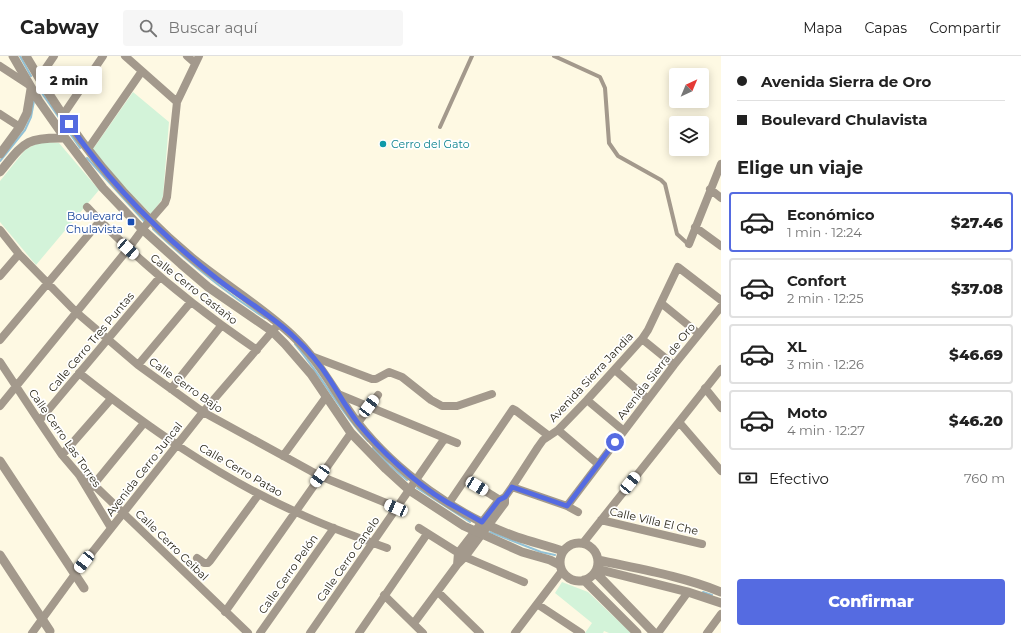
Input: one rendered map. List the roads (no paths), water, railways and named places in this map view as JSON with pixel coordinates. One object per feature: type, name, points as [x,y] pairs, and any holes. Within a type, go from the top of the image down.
[{"type":"street","points":[[12,56],[30,87],[65,138],[103,188],[142,229],[180,264],[208,287],[272,331],[311,374],[351,432],[386,469],[409,490],[478,533],[522,552],[550,560],[572,579],[588,579],[597,567]]},
{"type":"street","points":[[26,56],[63,115],[112,180],[150,220],[189,256],[279,323],[294,336],[330,380],[358,423],[393,460],[415,480],[449,503],[486,523],[516,536],[563,551]]},
{"type":"street","points":[[0,154],[20,127],[27,113],[30,87],[39,78],[54,56]]},
{"type":"street","points":[[63,115],[103,56]]},
{"type":"street","points":[[125,56],[177,102]]},
{"type":"street","points":[[0,406],[128,249],[142,229],[165,203],[167,197],[177,102],[197,60],[187,56]]},
{"type":"street","points":[[0,66],[30,87]]},
{"type":"street","points":[[79,156],[88,149],[142,71]]},
{"type":"street","points":[[0,114],[20,127]]},
{"type":"street","points":[[0,172],[24,144],[40,138],[65,138]]},
{"type":"street","points":[[689,244],[721,164]]},
{"type":"street","points":[[710,189],[721,198]]},
{"type":"street","name":"Calle Cerro Castaño","points":[[87,207],[128,249],[160,278],[222,326],[257,350]]},
{"type":"street","points":[[0,340],[100,221]]},
{"type":"street","points":[[695,227],[721,246]]},
{"type":"street","name":"Calle Cerro Bajo","points":[[0,230],[19,254],[106,340],[203,412],[320,476],[396,508]]},
{"type":"street","points":[[0,276],[19,254]]},
{"type":"street","name":"Avenida Sierra Jandia","points":[[461,555],[503,500],[538,446],[558,430],[642,339],[648,330],[678,267],[721,300]]},
{"type":"street","name":"Calle Cerro Tres Puntas","points":[[38,421],[160,278]]},
{"type":"street","points":[[138,365],[190,302]]},
{"type":"street","points":[[661,303],[699,334]]},
{"type":"street","name":"Avenida Sierra de Oro","points":[[567,506],[674,365],[721,308]]},
{"type":"street","name":"Avenida Cerro Juncal","points":[[32,633],[43,620],[75,574],[203,412],[279,323]]},
{"type":"street","points":[[171,389],[222,326]]},
{"type":"street","points":[[642,339],[674,365]]},
{"type":"street","points":[[311,356],[372,379],[376,379],[389,372],[402,377],[431,400],[442,406],[457,406],[492,394]]},
{"type":"street","name":"Calle Cerro Las Torres","points":[[0,362],[38,421],[62,455],[79,475]]},
{"type":"street","points":[[583,543],[721,369]]},
{"type":"street","points":[[614,370],[648,399]]},
{"type":"street","name":"Calle Cerro Patao","points":[[79,373],[144,423],[217,471],[295,512],[386,548]]},
{"type":"street","points":[[705,388],[721,408]]},
{"type":"street","points":[[338,394],[457,442]]},
{"type":"street","points":[[358,423],[378,395]]},
{"type":"street","points":[[283,456],[326,397]]},
{"type":"street","points":[[62,455],[111,399]]},
{"type":"street","points":[[587,400],[624,431]]},
{"type":"street","points":[[449,503],[513,409],[549,436]]},
{"type":"street","points":[[679,422],[721,471]]},
{"type":"street","points":[[91,488],[144,423]]},
{"type":"street","points":[[558,430],[598,464]]},
{"type":"street","points":[[225,612],[351,432]]},
{"type":"street","name":"Calle Cerro Canelo","points":[[310,633],[445,438]]},
{"type":"street","points":[[0,461],[84,588]]},
{"type":"street","name":"Calle Cerro Ceibal","points":[[79,475],[91,488],[123,513],[248,633]]},
{"type":"street","points":[[466,479],[503,500]]},
{"type":"street","points":[[512,487],[567,506],[578,512]]},
{"type":"street","name":"Calle Cerro Las Torres","points":[[91,488],[111,528]]},
{"type":"street","points":[[197,558],[208,563],[210,561],[259,494]]},
{"type":"street","name":"Calle Villa El Che","points":[[601,520],[702,544]]},
{"type":"street","name":"Calle Cerro Pelón","points":[[260,633],[334,528]]},
{"type":"street","points":[[420,528],[461,555],[524,582]]},
{"type":"street","points":[[363,631],[384,594],[427,534]]},
{"type":"street","points":[[515,633],[537,604],[561,568],[560,560],[563,551],[572,544],[583,543],[593,549],[597,567],[654,633]]},
{"type":"street","points":[[0,555],[50,631]]},
{"type":"street","points":[[414,623],[457,565],[461,555]]},
{"type":"street","points":[[597,567],[688,592],[721,603]]},
{"type":"street","points":[[597,567],[659,574],[721,592]]},
{"type":"street","points":[[584,580],[637,633]]},
{"type":"street","points":[[438,592],[480,633]]},
{"type":"street","points":[[658,633],[688,592]]},
{"type":"street","points":[[384,594],[423,633]]},
{"type":"street","points":[[537,604],[581,633]]},
{"type":"street","points":[[707,633],[721,614]]},
{"type":"lane","points":[[440,127],[472,56]]},
{"type":"lane","points":[[554,56],[600,77],[605,88],[609,143],[618,156],[661,180],[665,184],[676,234],[689,244]]},
{"type":"waterway","points":[[20,56],[31,76]]},
{"type":"waterway","points":[[37,86],[80,148]]},
{"type":"waterway","points":[[0,161],[25,130],[31,117],[34,101]]},
{"type":"waterway","points":[[87,158],[144,221]]},
{"type":"waterway","points":[[153,229],[207,276],[265,318]]},
{"type":"waterway","points":[[295,344],[348,418],[368,441]]},
{"type":"waterway","points":[[373,448],[389,465],[407,480]]},
{"type":"waterway","points":[[417,488],[470,522]]},
{"type":"waterway","points":[[490,532],[541,552],[555,555]]},
{"type":"waterway","points":[[703,592],[712,595]]},
{"type":"place","name":"Cerro del Gato","points":[[383,144]]},
{"type":"place","name":"Boulevard Chulavista","points":[[131,222]]}]
